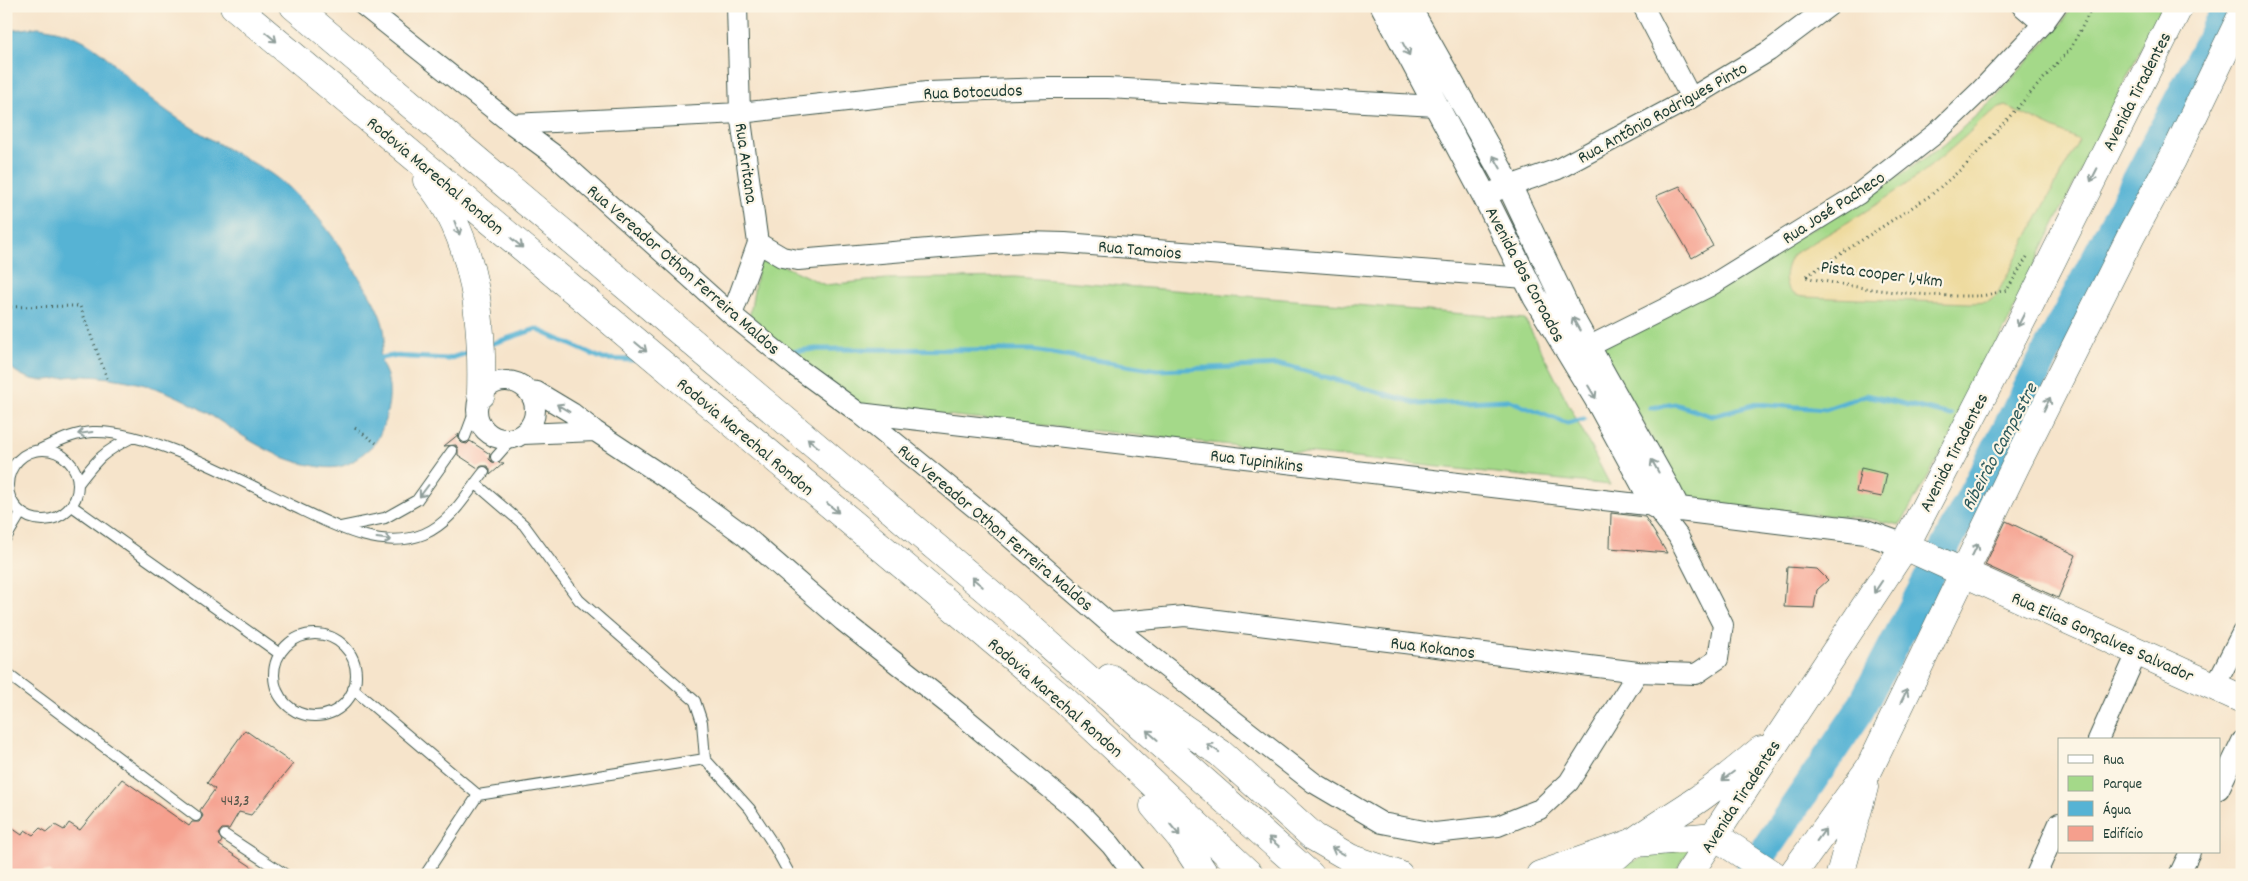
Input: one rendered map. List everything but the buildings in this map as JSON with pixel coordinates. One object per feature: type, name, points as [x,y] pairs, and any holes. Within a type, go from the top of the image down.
[{"type":"main road","name":"Rodovia Marechal Rondon","points":[[234,6],[1064,700],[1250,875]]},
{"type":"main road","name":"Rodovia Marechal Rondon","points":[[294,6],[1009,609],[1310,875]]},
{"type":"main road","name":"Avenida Tiradentes","points":[[1688,875],[1717,837],[1779,734],[1907,548],[2178,6]]},
{"type":"main road","points":[[1840,875],[1869,769],[1960,573],[2128,242],[2173,158],[2242,15]]},
{"type":"main road","points":[[360,111],[429,181],[443,200],[456,224],[468,259],[479,315],[479,400]]},
{"type":"main road","points":[[1907,548],[1960,573]]},
{"type":"main road","name":"Rua Elias Gonçalves Salvador","points":[[1960,573],[2242,699]]},
{"type":"main road","points":[[1009,609],[1220,753],[1314,837],[1350,858],[1399,875]]},
{"type":"main road","points":[[1064,700],[1181,838],[1205,875]]},
{"type":"main road","points":[[1598,875],[1610,860],[1629,844],[1698,799],[1779,734]]},
{"type":"main road","points":[[1792,875],[1869,769]]},
{"type":"main road","points":[[1540,875],[1629,844],[1717,837],[1774,875]]},
{"type":"street","name":"Rua Vereador Othon Ferreira Maldos","points":[[364,6],[512,124],[553,154],[732,315],[796,367],[859,413],[990,520],[1109,623],[1314,783],[1382,823],[1434,833],[1498,826],[1540,809],[1570,782],[1638,672]]},
{"type":"street","name":"Rua Aritana","points":[[732,315],[758,243],[740,113],[737,6]]},
{"type":"street","name":"Avenida dos Coroados","points":[[1383,6],[1526,278],[1579,351]]},
{"type":"street","name":"Avenida dos Coroados","points":[[1408,6],[1510,185],[1572,318],[1579,351],[1596,398],[1666,508],[1723,625]]},
{"type":"street","points":[[1643,6],[1691,98]]},
{"type":"street","name":"Rua Antônio Rodrigues Pinto","points":[[1484,195],[1558,169],[1691,98],[1769,51],[1829,6]]},
{"type":"street","points":[[2022,6],[2044,24]]},
{"type":"street","name":"Rua José Pacheco","points":[[1579,351],[1710,286],[1857,195],[1935,134],[2044,24],[2056,6]]},
{"type":"street","name":"Rua Botocudos","points":[[512,124],[740,113],[927,92],[1049,88],[1108,88],[1436,106]]},
{"type":"street","name":"Rua Tamoios","points":[[758,243],[782,257],[798,260],[1025,242],[1066,243],[1526,278]]},
{"type":"street","points":[[595,431],[501,439],[482,427],[478,416],[479,400],[490,386],[500,382],[511,382],[529,391],[537,392],[572,413],[595,431],[669,480],[744,536],[843,621],[948,704],[1080,813],[1111,846],[1134,875]]},
{"type":"street","points":[[518,437],[531,426],[535,416],[535,404],[529,391]]},
{"type":"street","name":"Rua Tupinikins","points":[[859,413],[1666,508]]},
{"type":"street","points":[[1666,508],[1866,532],[1881,536],[1907,548]]},
{"type":"street","name":"Rua Kokanos","points":[[1109,623],[1184,616],[1638,672],[1696,674],[1718,660],[1723,625]]},
{"type":"street","points":[[2216,686],[2242,633]]},
{"type":"street","points":[[2099,738],[2137,653]]},
{"type":"street","points":[[2220,787],[2242,741]]},
{"type":"street","points":[[2036,875],[2058,825]]},
{"type":"street","points":[[2179,875],[2189,854]]},
{"type":"lane","points":[[465,438],[479,400]]},
{"type":"lane","points":[[39,450],[51,451],[71,463],[76,473],[78,484],[77,496],[72,506],[64,514],[48,520],[31,519],[21,513],[13,504],[8,493],[7,481],[10,470],[18,460],[28,453],[73,435],[94,432],[134,436],[208,465],[337,527],[382,539],[398,540],[424,534],[448,520],[484,472]]},
{"type":"lane","points":[[78,484],[98,458],[110,448],[134,436]]},
{"type":"lane","points":[[496,457],[518,437]]},
{"type":"lane","points":[[337,527],[384,518],[417,500],[452,451]]},
{"type":"lane","points":[[475,483],[524,525],[579,600],[695,700],[702,722],[705,759],[750,809],[773,844],[790,875]]},
{"type":"lane","points":[[72,506],[280,654]]},
{"type":"lane","points":[[6,538],[21,513]]},
{"type":"lane","points":[[314,634],[328,636],[340,642],[349,652],[354,664],[356,677],[347,701],[337,710],[325,714],[312,716],[299,712],[283,700],[274,681],[275,667],[280,654],[288,644],[300,637],[314,634]]},
{"type":"lane","points":[[6,673],[196,816]]},
{"type":"lane","points":[[353,689],[478,795]]},
{"type":"lane","points":[[425,875],[478,795],[705,759]]},
{"type":"lane","points":[[225,835],[286,875]]},
{"type":"path","name":"Pista cooper 1,4km","points":[[2031,250],[2007,290],[1978,296],[1917,293],[1835,284],[1805,277],[1931,195],[1966,166],[2071,48],[2093,6]]},
{"type":"path","points":[[6,307],[80,306],[107,378]]},
{"type":"path","points":[[355,428],[376,443]]},
{"type":"green space","points":[[2071,6],[2162,6],[2047,239],[1965,412],[1900,525],[1869,519],[1687,503],[1601,346],[1866,199],[1945,144],[1992,101],[2063,22]]},
{"type":"green space","points":[[760,255],[825,285],[887,279],[1015,277],[1525,319],[1610,485],[860,406],[748,326]]},
{"type":"green space","points":[[1690,849],[1673,875],[1613,875],[1621,868],[1640,859],[1659,853]]},
{"type":"sand","points":[[2006,106],[2079,140],[1996,296],[1988,302],[1970,303],[1804,297],[1796,295],[1787,287],[1785,274],[1793,254],[1892,194],[1923,172],[1993,111]]},
{"type":"water","points":[[38,27],[60,31],[93,46],[160,106],[186,124],[284,183],[329,232],[371,297],[384,329],[385,340],[380,357],[389,387],[388,410],[377,440],[358,458],[346,465],[333,468],[310,465],[275,454],[195,406],[156,388],[133,382],[97,377],[75,376],[48,380],[31,379],[11,368],[6,342],[6,31]]},
{"type":"waterway","name":"Ribeirão Campestre","points":[[1748,875],[1858,713],[2228,6]]},
{"type":"waterway","points":[[488,345],[536,329],[603,359],[635,360]]},
{"type":"waterway","points":[[788,352],[816,349],[1033,350],[1157,370],[1284,365],[1420,404],[1508,400],[1567,423],[1584,419]]},
{"type":"waterway","points":[[380,358],[393,356],[448,359],[473,351]]},
{"type":"waterway","points":[[1650,408],[1675,404],[1711,416],[1757,404],[1826,409],[1866,395],[1951,415]]}]
